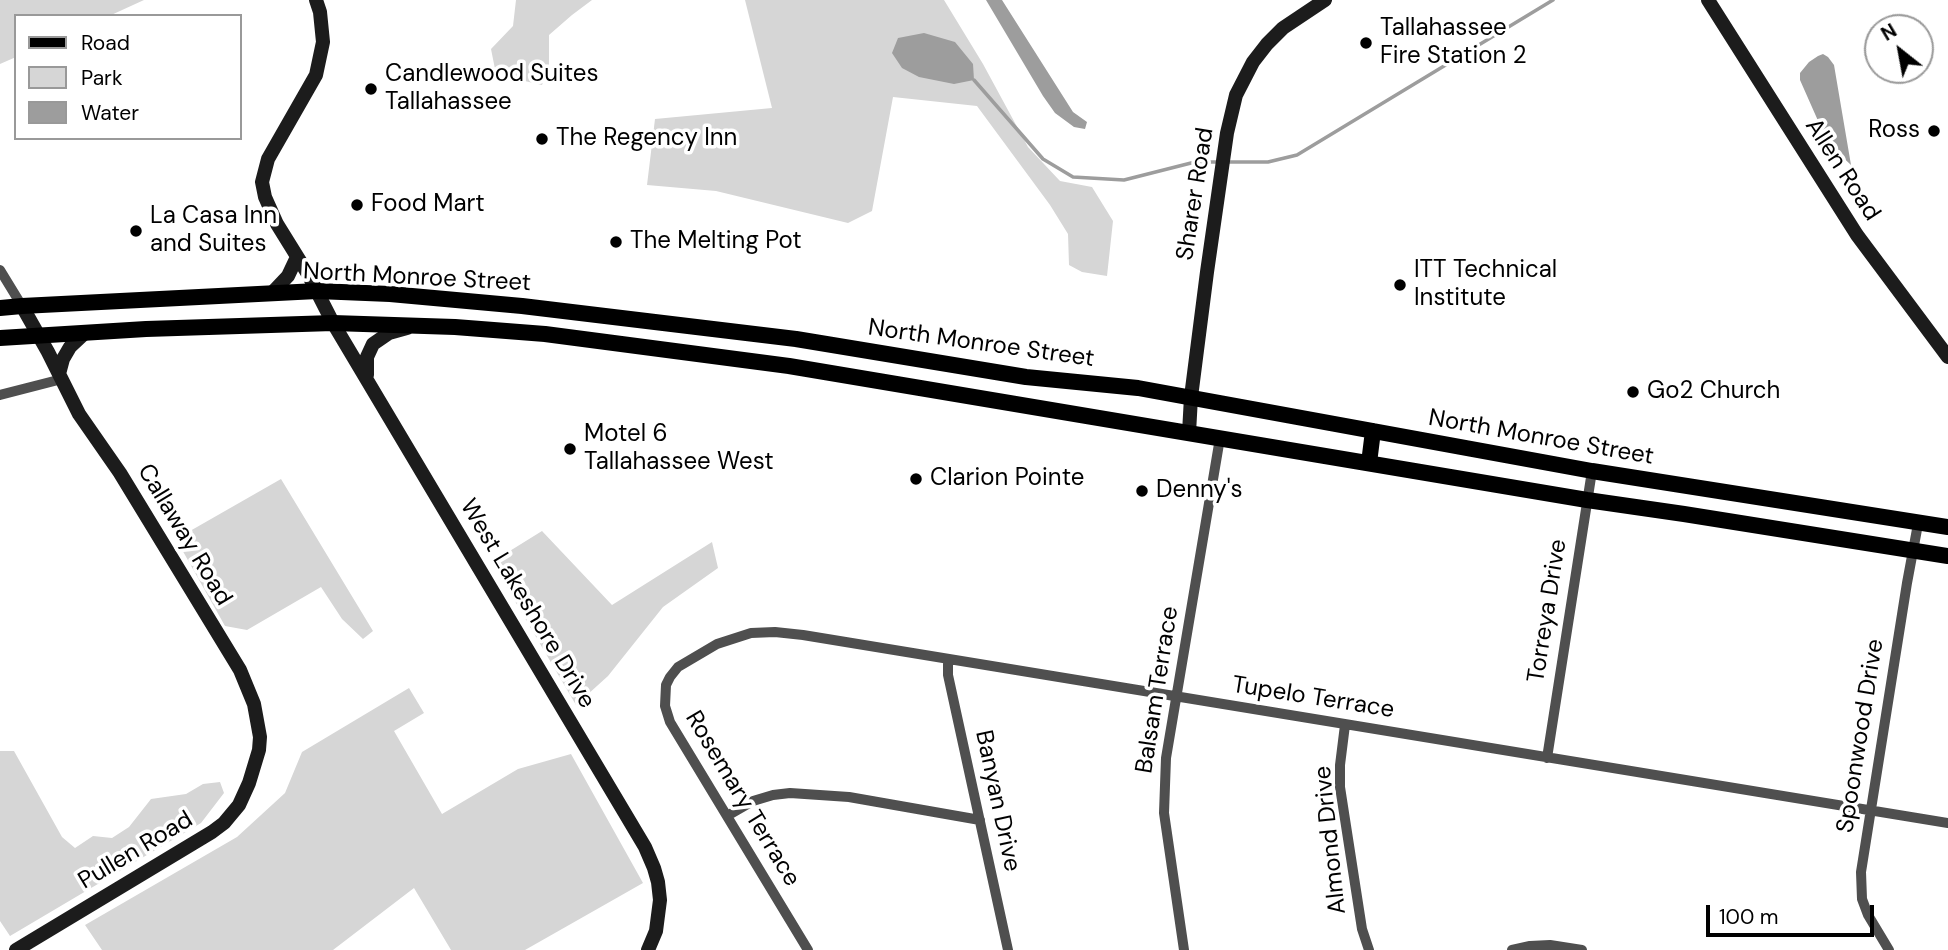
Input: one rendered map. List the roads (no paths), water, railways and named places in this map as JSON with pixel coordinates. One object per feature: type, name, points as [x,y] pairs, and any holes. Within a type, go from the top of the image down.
[{"type":"main road","name":"North Monroe Street","points":[[0,309],[317,292],[390,294],[553,309],[796,339],[1026,377],[1138,388],[1592,471],[1948,527]]},
{"type":"main road","points":[[545,334],[553,309]]},
{"type":"main road","name":"North Monroe Street","points":[[0,338],[334,323],[455,327],[545,334],[789,366],[1587,500],[1948,556]]},
{"type":"main road","points":[[770,363],[773,336]]},
{"type":"main road","points":[[789,366],[796,339]]},
{"type":"main road","points":[[956,394],[966,368]]},
{"type":"main road","points":[[989,400],[995,371]]},
{"type":"main road","points":[[1369,463],[1373,430]]},
{"type":"main road","points":[[1755,525],[1759,498]]},
{"type":"street","name":"West Lakeshore Drive","points":[[316,0],[323,42],[316,75],[268,159],[262,182],[268,206],[334,323],[645,848],[654,868],[660,900],[656,931],[648,950]]},
{"type":"street","name":"Sharer Road","points":[[1189,433],[1191,397],[1219,187],[1236,96],[1253,62],[1267,44],[1283,28],[1325,0]]},
{"type":"street","name":"Allen Road","points":[[1708,0],[1857,235],[1948,357]]},
{"type":"street","points":[[271,294],[288,276],[297,257]]},
{"type":"street","points":[[0,270],[22,306]]},
{"type":"street","name":"Callaway Road","points":[[22,306],[79,414],[127,485],[249,688],[260,737],[254,769]]},
{"type":"street","points":[[368,380],[367,357],[373,344],[389,333],[415,327]]},
{"type":"street","points":[[0,395],[60,377],[63,359],[70,347],[85,333]]},
{"type":"street","name":"Balsam Terrace","points":[[1184,950],[1164,813],[1166,758],[1220,438]]},
{"type":"street","name":"Torreya Drive","points":[[1546,758],[1592,471]]},
{"type":"street","name":"Spoonwood Drive","points":[[1889,950],[1868,915],[1860,887],[1861,872],[1918,524]]},
{"type":"street","name":"Tupelo Terrace","points":[[678,667],[698,654],[739,636],[775,632],[803,635],[1948,823]]},
{"type":"street","name":"Banyan Drive","points":[[948,660],[948,675],[1008,950]]},
{"type":"street","name":"Rosemary Terrace","points":[[678,667],[666,685],[664,696],[670,722],[808,950]]},
{"type":"street","name":"Almond Drive","points":[[1345,725],[1340,787],[1362,929],[1369,950]]},
{"type":"street","name":"Pullen Road","points":[[16,950],[224,823],[239,805],[254,769]]},
{"type":"street","points":[[727,816],[753,801],[790,793],[849,797],[980,820]]},
{"type":"street","points":[[1512,950],[1550,945],[1582,950]]},
{"type":"water","points":[[986,0],[1002,0],[1073,112],[1087,122],[1085,129],[1074,127],[1055,113]]},
{"type":"water","points":[[924,33],[955,42],[973,64],[974,80],[954,84],[919,77],[902,68],[892,53],[898,38]]},
{"type":"water","points":[[1823,54],[1834,65],[1851,165],[1832,147],[1823,132],[1800,80],[1800,73],[1809,62]]},
{"type":"waterway","points":[[1227,162],[1268,162],[1297,155],[1553,0]]},
{"type":"waterway","points":[[974,80],[1043,159],[1073,177],[1124,180],[1195,162],[1219,162]]},
{"type":"place","name":"Tallahassee Fire Station 2","points":[[1366,43]]},
{"type":"place","name":"Candlewood Suites Tallahassee","points":[[371,89]]},
{"type":"place","name":"Ross","points":[[1934,131]]},
{"type":"place","name":"The Regency Inn","points":[[542,139]]},
{"type":"place","name":"Food Mart","points":[[357,205]]},
{"type":"place","name":"La Casa Inn and Suites","points":[[136,231]]},
{"type":"place","name":"The Melting Pot","points":[[616,242]]},
{"type":"place","name":"ITT Technical Institute","points":[[1400,285]]},
{"type":"place","name":"Go2 Church","points":[[1633,392]]},
{"type":"place","name":"Motel 6 Tallahassee West","points":[[570,449]]},
{"type":"place","name":"Clarion Pointe","points":[[916,479]]},
{"type":"place","name":"Denny's","points":[[1142,491]]}]
